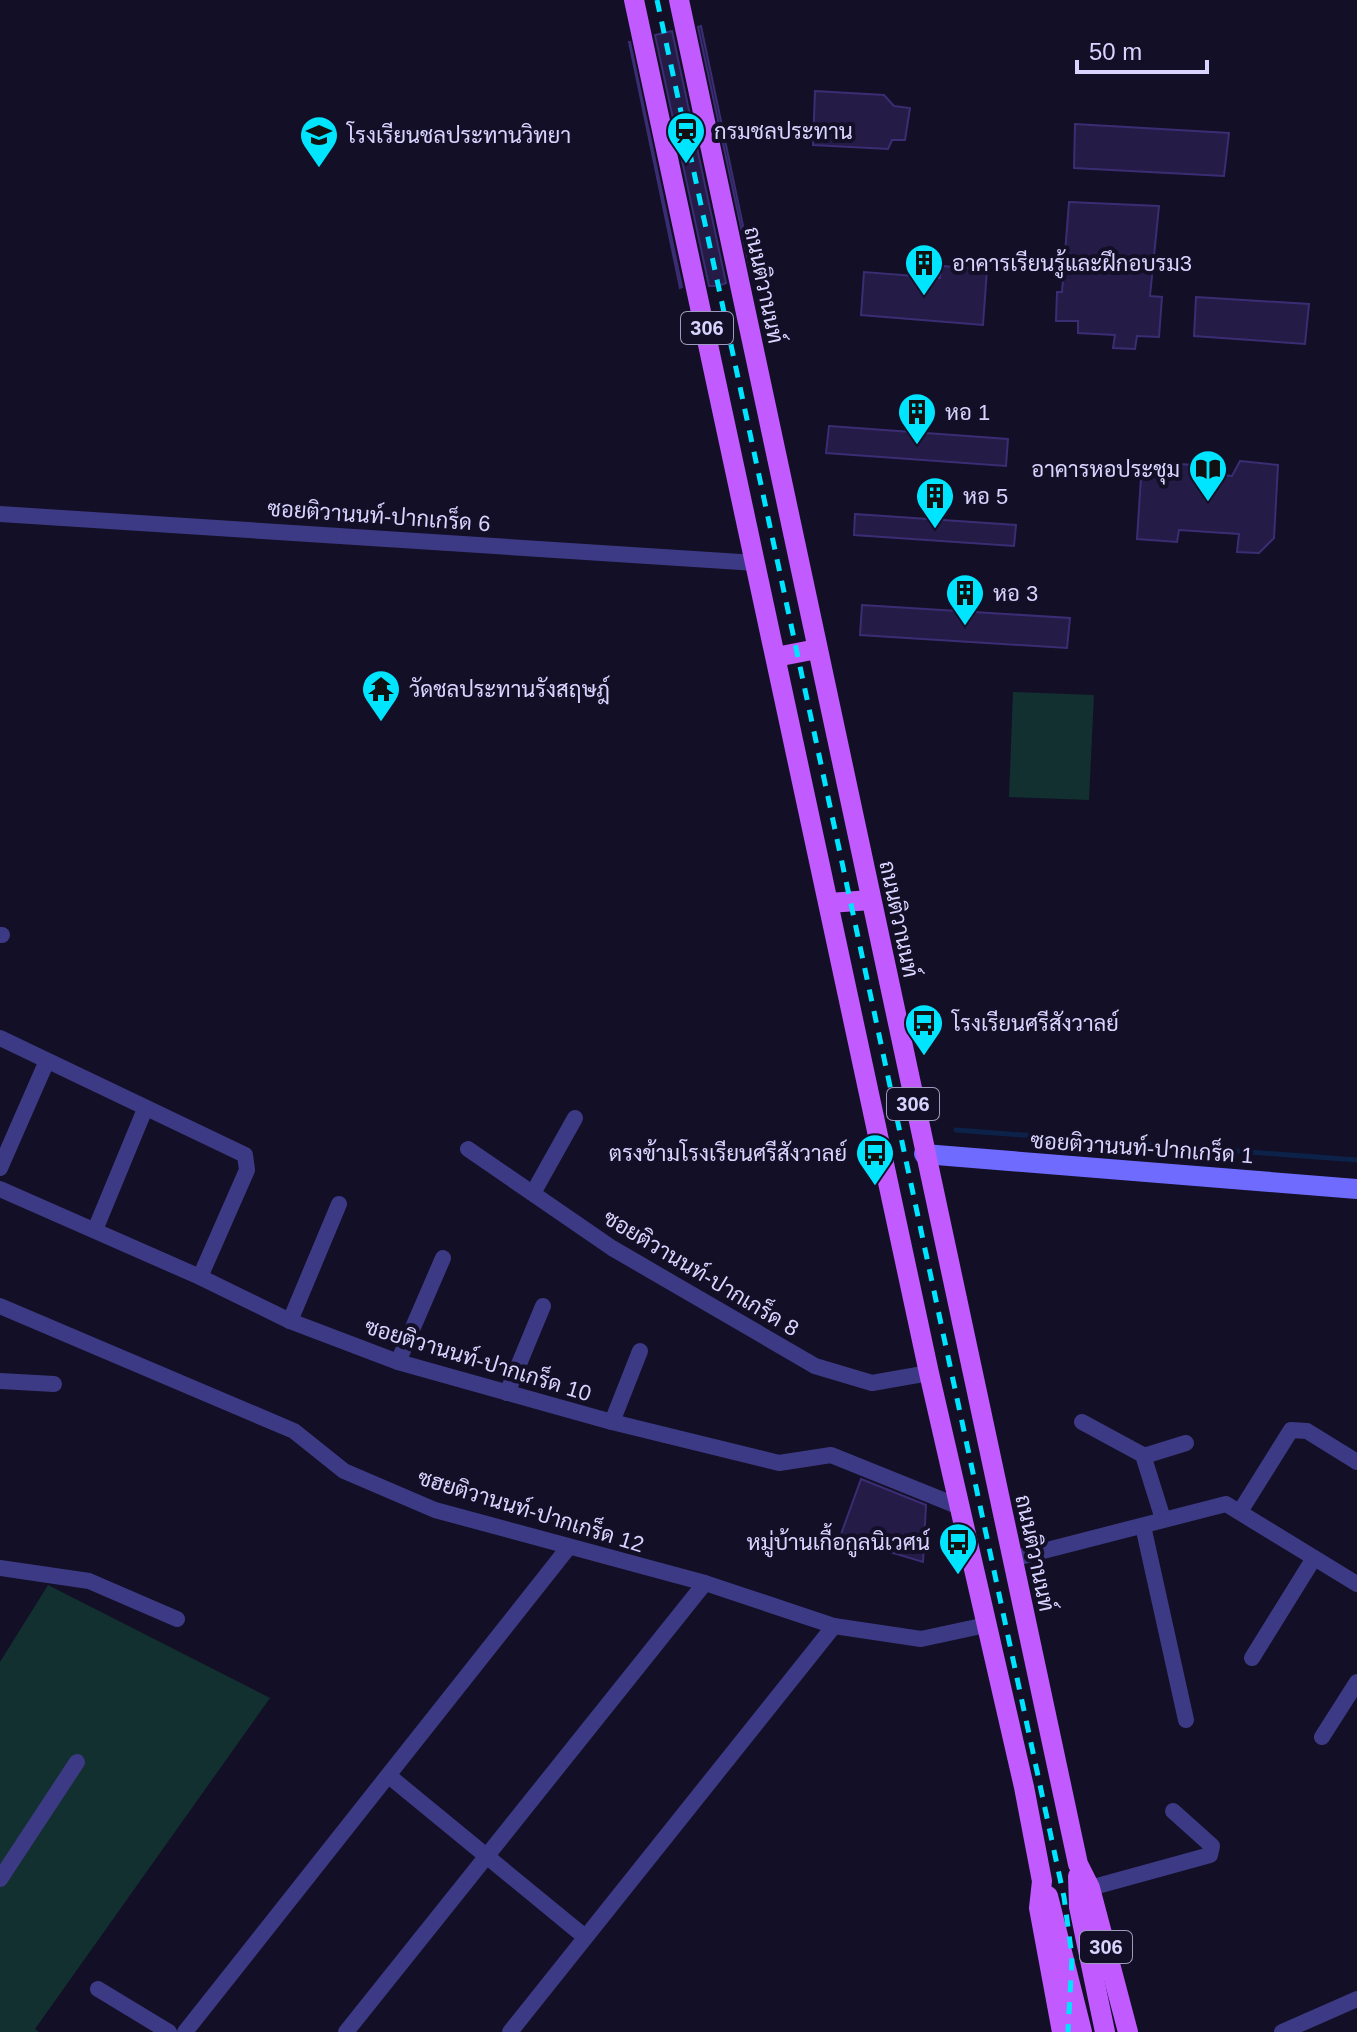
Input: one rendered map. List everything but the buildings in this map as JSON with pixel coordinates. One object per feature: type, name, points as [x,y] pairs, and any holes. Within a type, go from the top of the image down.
[{"type":"main road","name":"306","points":[[634,0],[929,1373],[1042,1881],[1053,1909],[1082,2032]]},
{"type":"main road","name":"ถนนติวานนท์","points":[[679,0],[1078,1864],[1090,1888],[1128,2032]]},
{"type":"main road","points":[[776,657],[817,649]]},
{"type":"main road","points":[[829,903],[871,900]]},
{"type":"main road","name":"306","points":[[1078,1864],[1079,1907],[1105,2032]]},
{"type":"main road","name":"306","points":[[1042,1881],[1039,1908],[1062,2032]]},
{"type":"street","name":"ซอยติวานนท์-ปากเกร็ด 6","points":[[0,514],[756,563]]},
{"type":"street","points":[[0,1038],[46,1063],[240,1151],[247,1159],[247,1170],[200,1277]]},
{"type":"street","points":[[0,1168],[46,1063]]},
{"type":"street","points":[[95,1230],[145,1109]]},
{"type":"street","points":[[533,1193],[575,1118]]},
{"type":"street","name":"ซอยติวานนท์-ปากเกร็ด 8","points":[[468,1149],[612,1248],[815,1366],[872,1383],[929,1373]]},
{"type":"street","name":"ซอยติวานนท์-ปากเกร็ด 1","points":[[924,1154],[1357,1189]]},
{"type":"street","name":"ซอยติวานนท์-ปากเกร็ด 10","points":[[0,1189],[200,1277],[290,1321],[398,1362],[612,1422],[779,1463],[831,1455],[960,1507]]},
{"type":"street","points":[[290,1321],[339,1204]]},
{"type":"street","points":[[398,1362],[443,1258]]},
{"type":"street","name":"ซฮยติวานนท์-ปากเกร็ด 12","points":[[0,1306],[294,1431],[344,1471],[435,1510],[705,1583],[834,1626],[921,1639],[986,1625]]},
{"type":"street","points":[[507,1393],[543,1306]]},
{"type":"street","points":[[612,1422],[640,1351]]},
{"type":"street","points":[[0,1381],[54,1384]]},
{"type":"street","points":[[1082,1422],[1144,1456],[1163,1519]]},
{"type":"street","points":[[1241,1510],[1291,1430],[1307,1431],[1357,1462]]},
{"type":"street","points":[[1144,1456],[1186,1443]]},
{"type":"street","points":[[1012,1559],[1226,1504],[1241,1510],[1357,1584]]},
{"type":"street","points":[[1143,1526],[1186,1720]]},
{"type":"street","points":[[185,2032],[568,1548]]},
{"type":"street","points":[[1252,1658],[1314,1558]]},
{"type":"street","points":[[0,1568],[89,1581],[177,1619]]},
{"type":"street","points":[[346,2032],[705,1583]]},
{"type":"street","points":[[510,2032],[834,1626]]},
{"type":"street","points":[[1322,1737],[1357,1682]]},
{"type":"street","points":[[0,1879],[77,1762]]},
{"type":"street","points":[[389,1776],[585,1937]]},
{"type":"street","points":[[1090,1888],[1210,1855],[1212,1846],[1173,1811]]},
{"type":"street","points":[[98,1989],[169,2032]]},
{"type":"street","points":[[1282,2032],[1357,1999]]},
{"type":"green space","points":[[1013,692],[1094,695],[1089,800],[1009,797]]},
{"type":"green space","points":[[48,1585],[270,1698],[35,2029],[39,2032],[0,2032],[0,1662]]},
{"type":"waterway","points":[[956,1130],[1357,1160]]},
{"type":"railway","points":[[657,0],[1064,1897],[1072,1957],[1068,2032]]},
{"type":"place","name":"กรมชลประทาน","points":[[686,165]]},
{"type":"place","name":"โรงเรียนชลประทานวิทยา","points":[[319,169]]},
{"type":"place","name":"อาคารเรียนรู้และฝึกอบรม3","points":[[924,297]]},
{"type":"place","name":"หอ 1","points":[[917,446]]},
{"type":"place","name":"อาคารหอประชุม","points":[[1208,503]]},
{"type":"place","name":"หอ 5","points":[[935,530]]},
{"type":"place","name":"หอ 3","points":[[965,627]]},
{"type":"place","name":"วัดชลประทานรังสฤษฎ์","points":[[381,723]]},
{"type":"place","name":"โรงเรียนศรีสังวาลย์","points":[[924,1057]]},
{"type":"place","name":"ตรงข้ามโรงเรียนศรีสังวาลย์","points":[[875,1187]]},
{"type":"place","name":"หมู่บ้านเกื้อกูลนิเวศน์","points":[[958,1576]]}]
